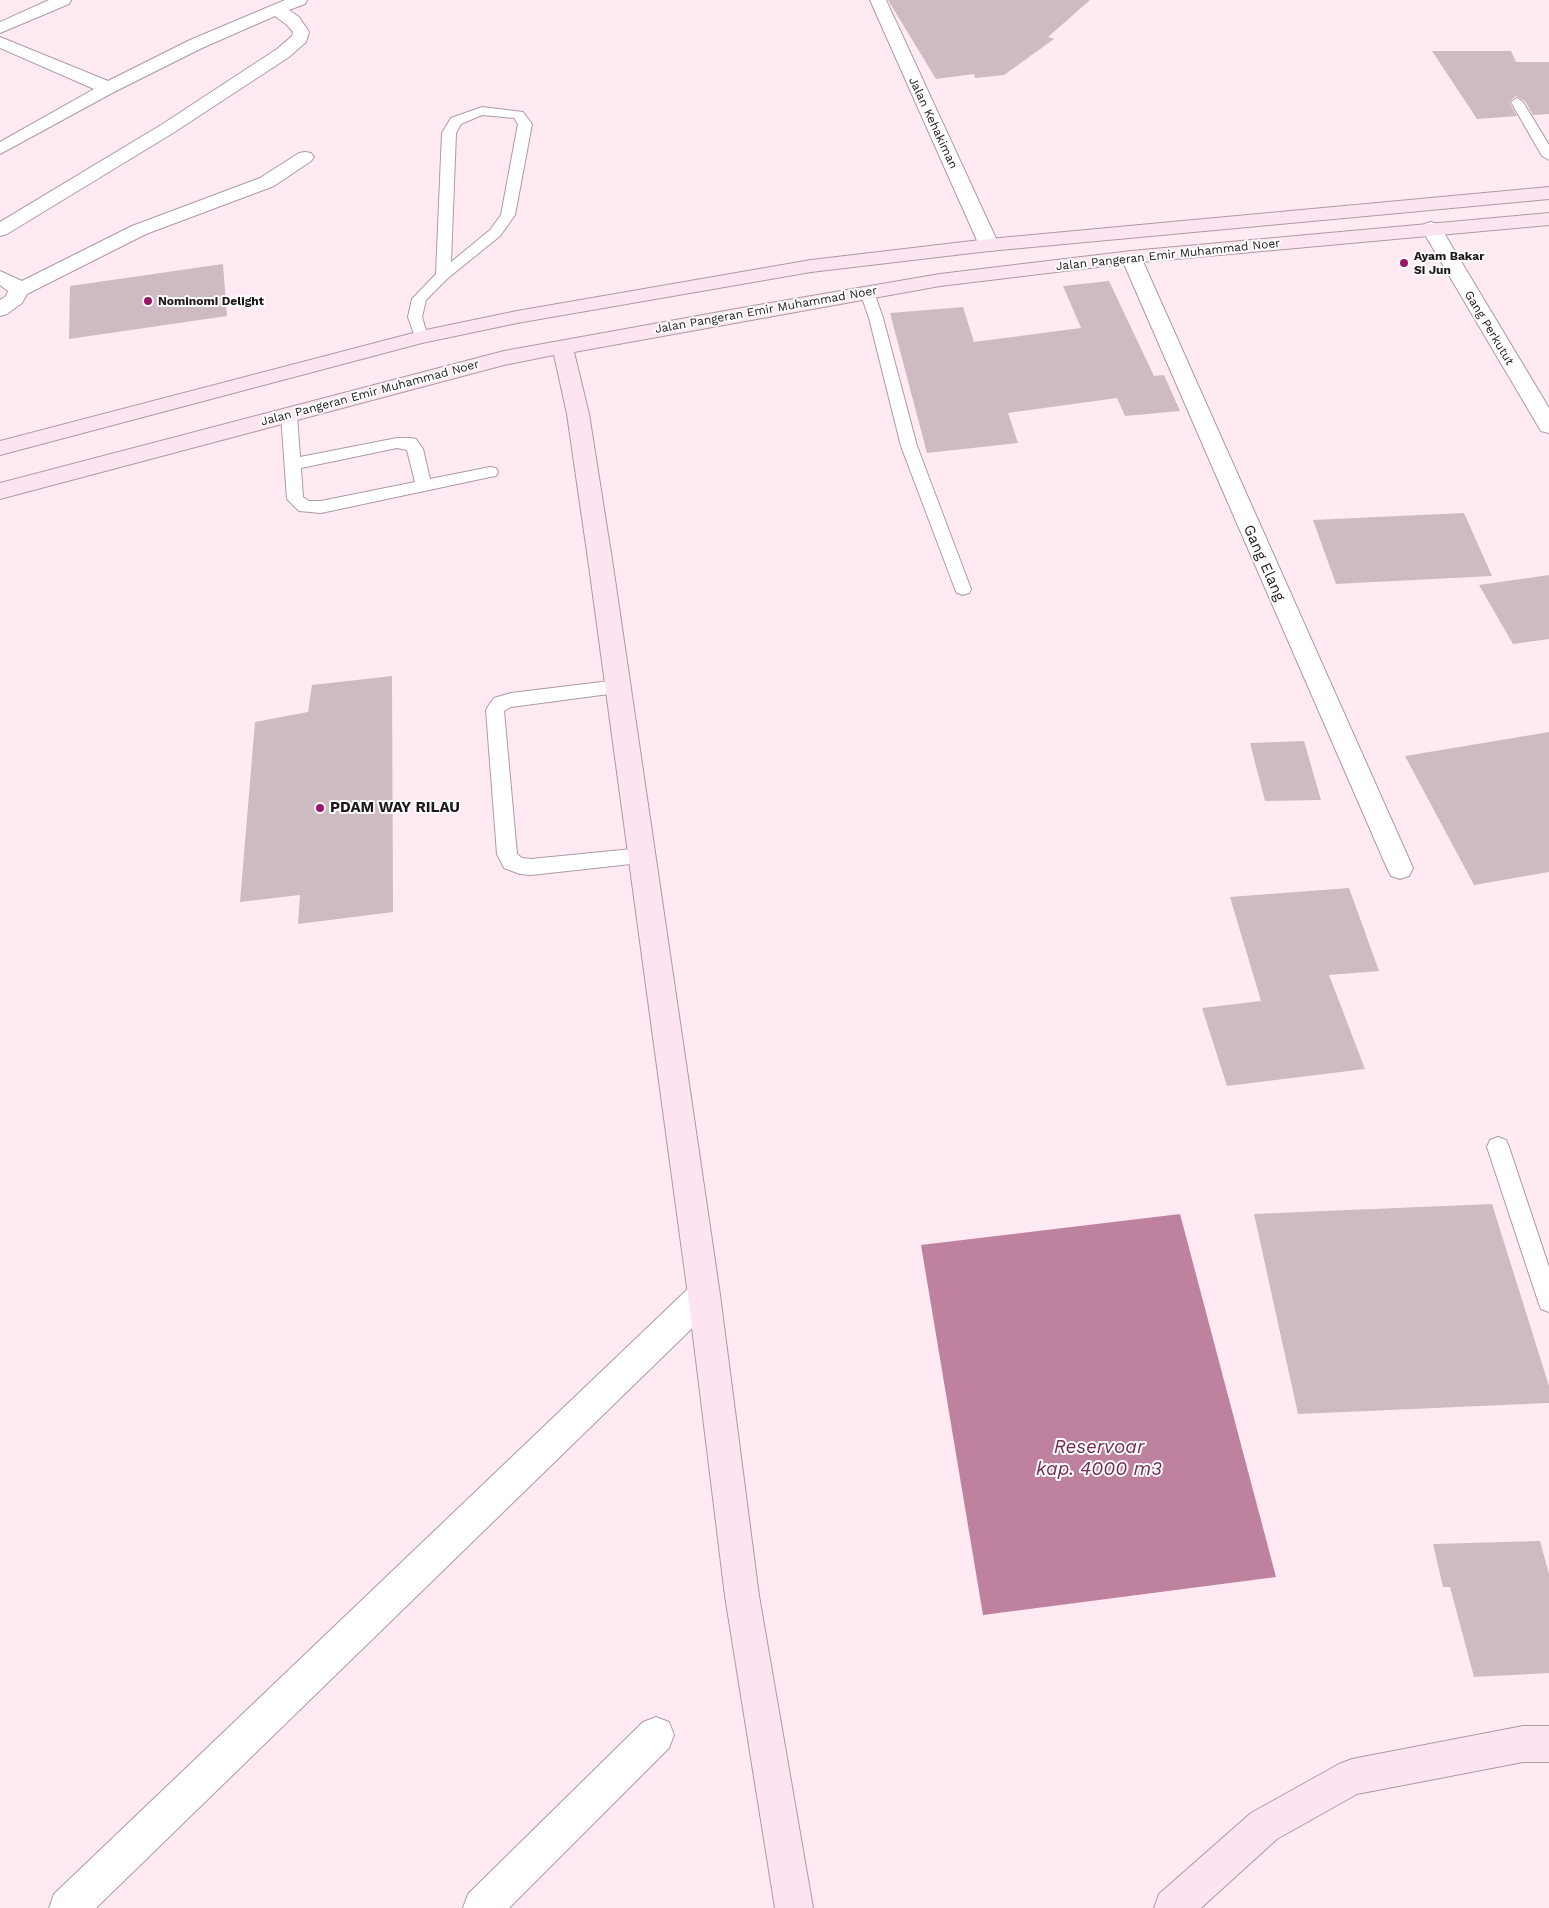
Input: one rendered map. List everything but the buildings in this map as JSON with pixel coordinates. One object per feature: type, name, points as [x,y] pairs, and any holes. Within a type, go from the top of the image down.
[{"type":"main road","name":"Jalan Pangeran Emir Muhammad Noer","points":[[0,491],[290,415],[389,366],[421,337],[518,317],[811,266],[989,244],[1549,193]]},
{"type":"main road","points":[[1364,211],[1377,234]]},
{"type":"main road","name":"Jalan Pangeran Emir Muhammad Noer","points":[[0,448],[389,366],[562,346],[940,280],[1131,257],[1431,228],[1549,219]]},
{"type":"main road","points":[[929,252],[940,280]]},
{"type":"main road","points":[[562,346],[578,414],[704,1295],[742,1596],[794,1908]]},
{"type":"main road","points":[[1173,1908],[1206,1876],[1264,1826],[1352,1777],[1523,1744],[1549,1744]]},
{"type":"street","points":[[0,28],[63,0]]},
{"type":"street","points":[[0,149],[108,88],[196,44],[299,0]]},
{"type":"street","name":"Jalan Kehakiman","points":[[878,0],[989,244]]},
{"type":"street","points":[[0,230],[167,129],[283,53],[300,38],[301,32],[293,21],[277,10]]},
{"type":"street","points":[[0,42],[108,88]]},
{"type":"street","points":[[0,310],[15,299],[18,291],[139,230],[266,182],[305,157]]},
{"type":"street","name":"Gang Perkutut","points":[[1431,228],[1549,426]]},
{"type":"street","name":"Gang Elang","points":[[1131,257],[1275,588],[1400,868]]},
{"type":"street","points":[[0,277],[14,284],[18,291]]},
{"type":"street","points":[[68,1908],[704,1295]]},
{"type":"street","points":[[482,1908],[656,1735]]},
{"type":"lane","points":[[1517,102],[1549,156]]},
{"type":"lane","points":[[421,337],[416,317],[416,306],[419,299],[443,275],[495,233],[508,215],[525,124],[518,115],[482,112],[471,114],[456,121],[448,133],[443,275]]},
{"type":"lane","points":[[867,292],[876,318],[909,446],[963,589]]},
{"type":"lane","points":[[290,415],[296,499],[305,507],[321,507],[490,472]]},
{"type":"lane","points":[[293,464],[397,443],[410,443],[415,449],[424,486]]},
{"type":"lane","points":[[618,687],[500,702],[495,710],[507,854],[511,862],[520,866],[531,867],[642,856]]},
{"type":"lane","points":[[1498,1147],[1549,1302]]},
{"type":"water","name":"Reservoar kap. 4000 m3","points":[[1180,1214],[1276,1577],[983,1615],[921,1245]]},
{"type":"place","name":"Ayam Bakar Si Jun","points":[[1404,263]]},
{"type":"place","name":"Nominomi Delight","points":[[148,301]]},
{"type":"place","name":"PDAM WAY RILAU","points":[[320,808]]}]
